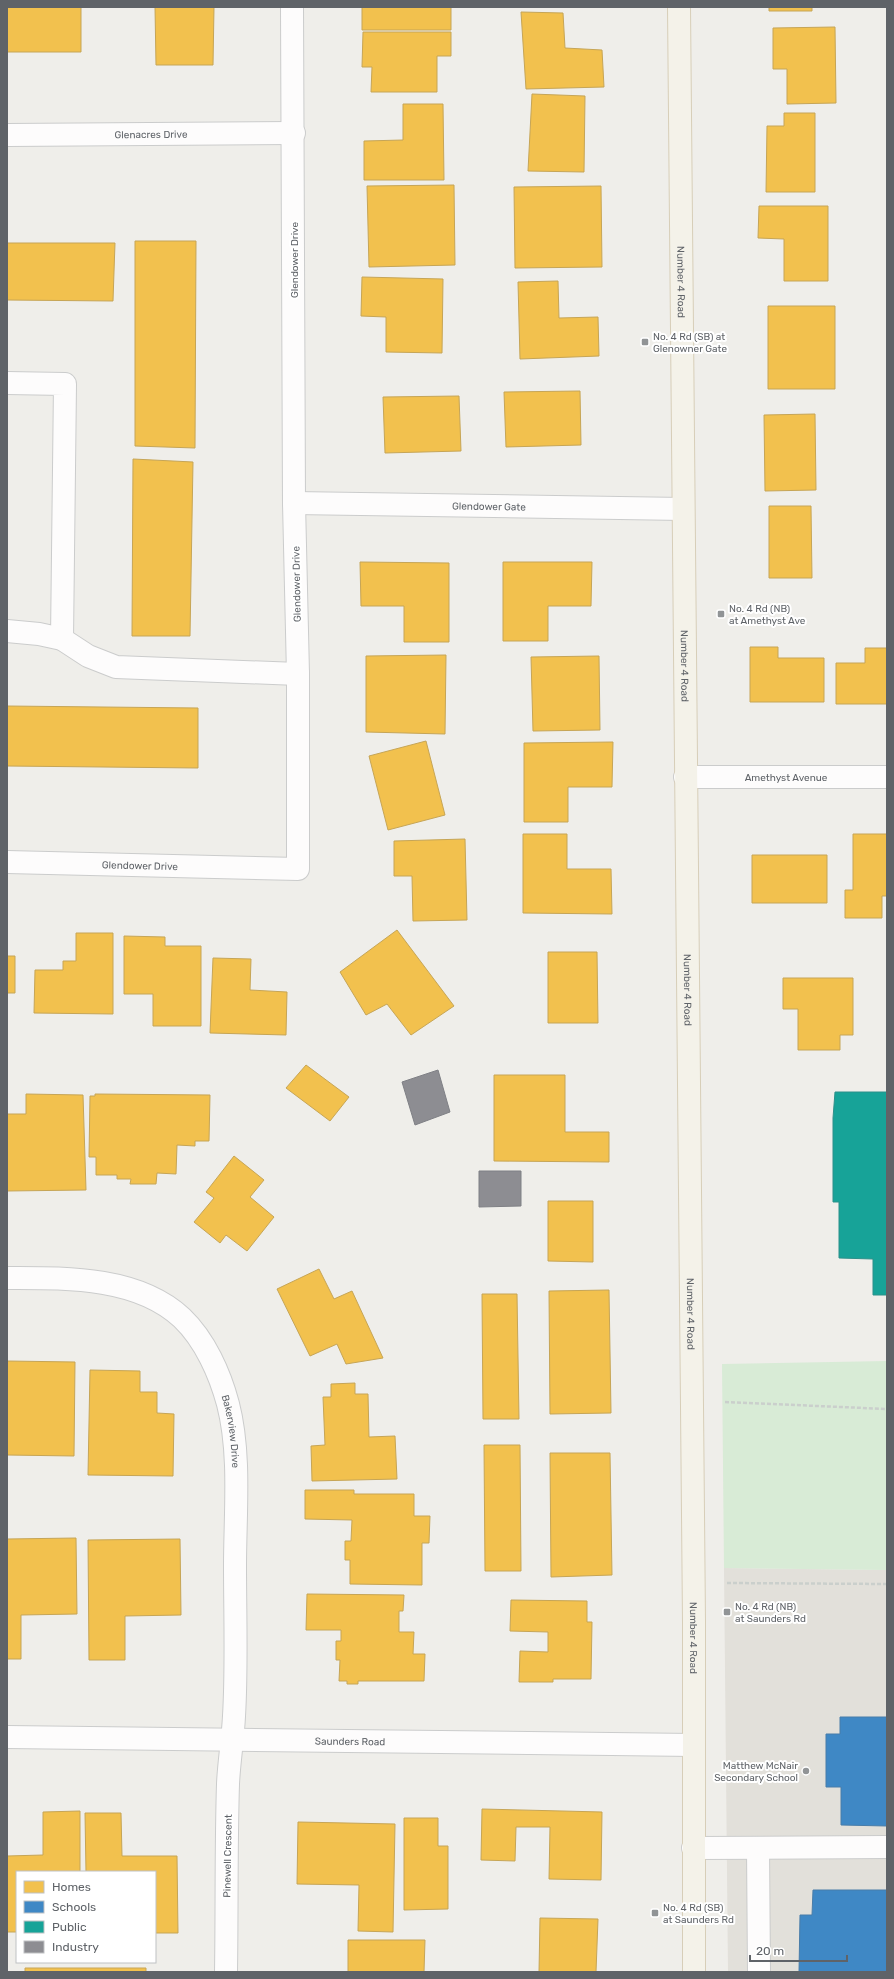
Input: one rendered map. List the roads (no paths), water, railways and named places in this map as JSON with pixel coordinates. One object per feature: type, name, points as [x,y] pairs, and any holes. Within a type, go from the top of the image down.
[{"type":"main road","name":"Number 4 Road","points":[[679,7],[694,1745],[694,1972]]},
{"type":"street","name":"Glendower Drive","points":[[7,862],[298,869],[298,674],[294,503],[294,133],[292,7]]},
{"type":"street","name":"Glenacres Drive","points":[[7,135],[294,133]]},
{"type":"street","points":[[7,383],[65,384],[62,639]]},
{"type":"street","name":"Glendower Gate","points":[[294,503],[683,509]]},
{"type":"street","points":[[7,631],[39,634],[62,639],[88,656],[116,667],[298,674]]},
{"type":"street","name":"Amethyst Avenue","points":[[685,777],[887,777]]},
{"type":"street","name":"Bakerview Drive","points":[[7,1278],[62,1278],[126,1288],[168,1306],[196,1333],[208,1353],[228,1404],[235,1463],[235,1694],[231,1741]]},
{"type":"street","name":"Saunders Road","points":[[7,1737],[231,1741],[694,1745]]},
{"type":"street","name":"Pinewell Crescent","points":[[226,1972],[228,1784],[231,1741]]},
{"type":"street","points":[[693,1848],[887,1847]]},
{"type":"street","points":[[758,1848],[759,1972]]},
{"type":"place","name":"No. 4 Rd (SB) at Glenowner Gate","points":[[645,342]]},
{"type":"place","name":"No. 4 Rd (NB) at Amethyst Ave","points":[[721,614]]},
{"type":"place","name":"No. 4 Rd (NB) at Saunders Rd","points":[[727,1612]]},
{"type":"place","name":"Matthew McNair Secondary School","points":[[806,1771]]},
{"type":"place","name":"No. 4 Rd (SB) at Saunders Rd","points":[[655,1913]]}]
